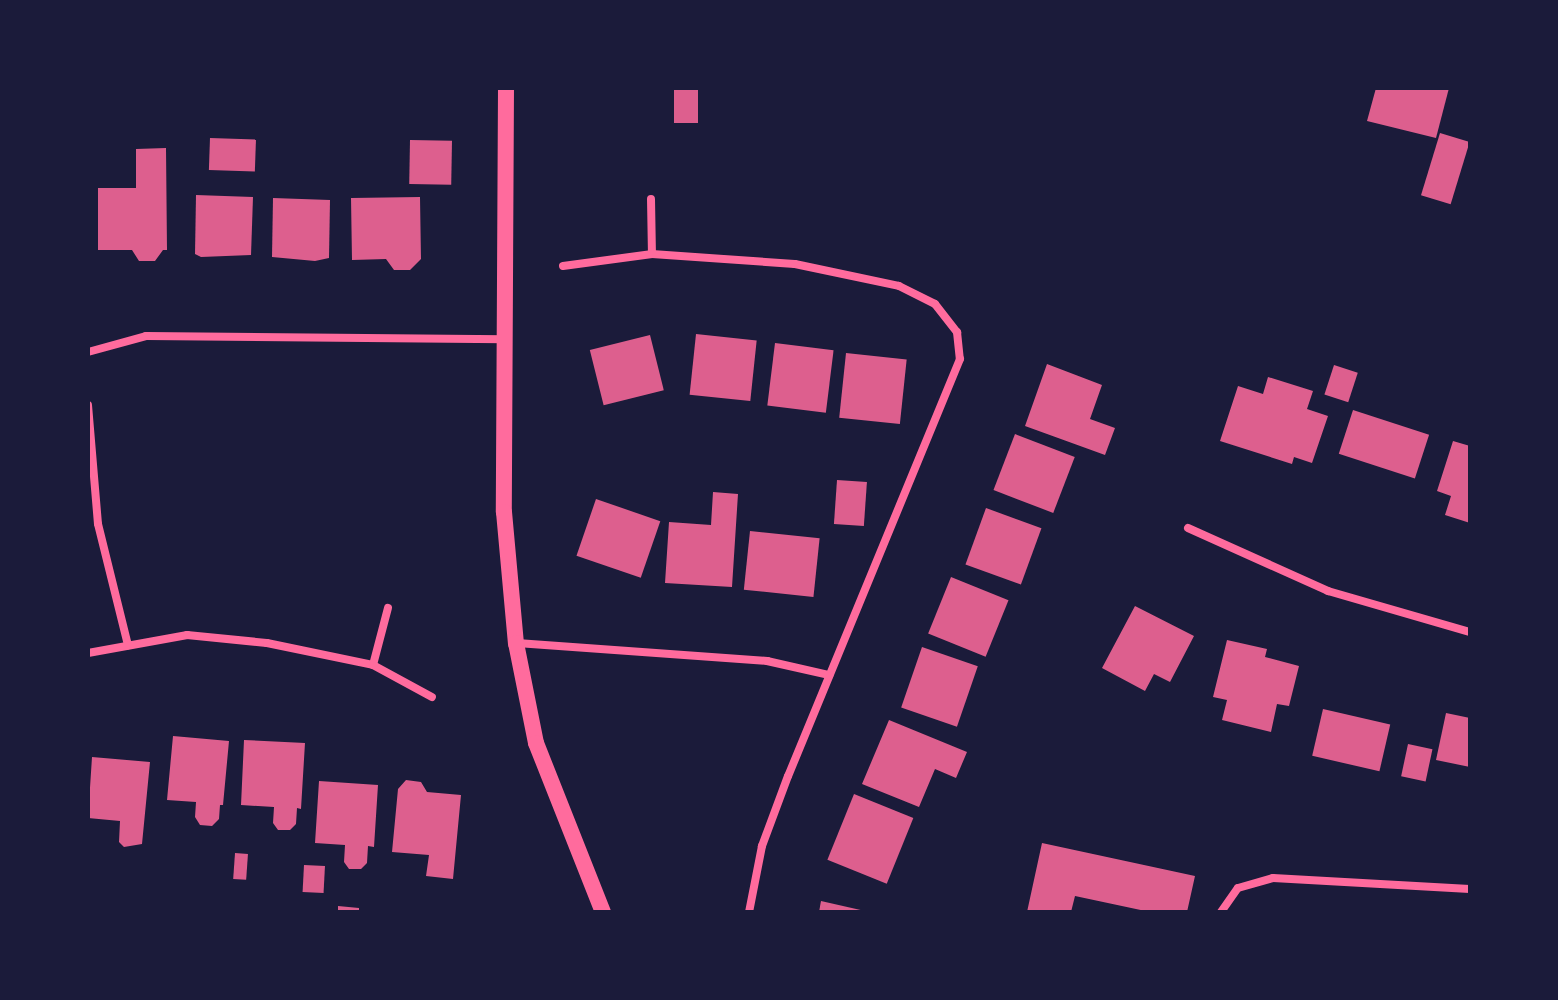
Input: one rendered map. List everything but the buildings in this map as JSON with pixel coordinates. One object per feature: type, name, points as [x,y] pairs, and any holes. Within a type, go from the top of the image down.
[{"type":"main road","points":[[506,88],[504,512],[516,643],[536,743],[603,912]]},
{"type":"street","points":[[651,199],[652,254]]},
{"type":"street","points":[[563,266],[652,254],[795,264],[899,286],[935,304],[957,332],[960,359],[762,846],[749,912]]},
{"type":"street","points":[[88,352],[146,336],[506,339]]},
{"type":"street","points":[[88,405],[98,524],[128,645]]},
{"type":"street","points":[[1188,528],[1328,591],[1470,632]]},
{"type":"street","points":[[373,665],[388,608]]},
{"type":"street","points":[[88,653],[187,635],[267,643],[373,665],[432,697]]},
{"type":"street","points":[[516,643],[767,661],[829,675]]},
{"type":"street","points":[[1221,912],[1238,888],[1273,878],[1470,889]]}]
